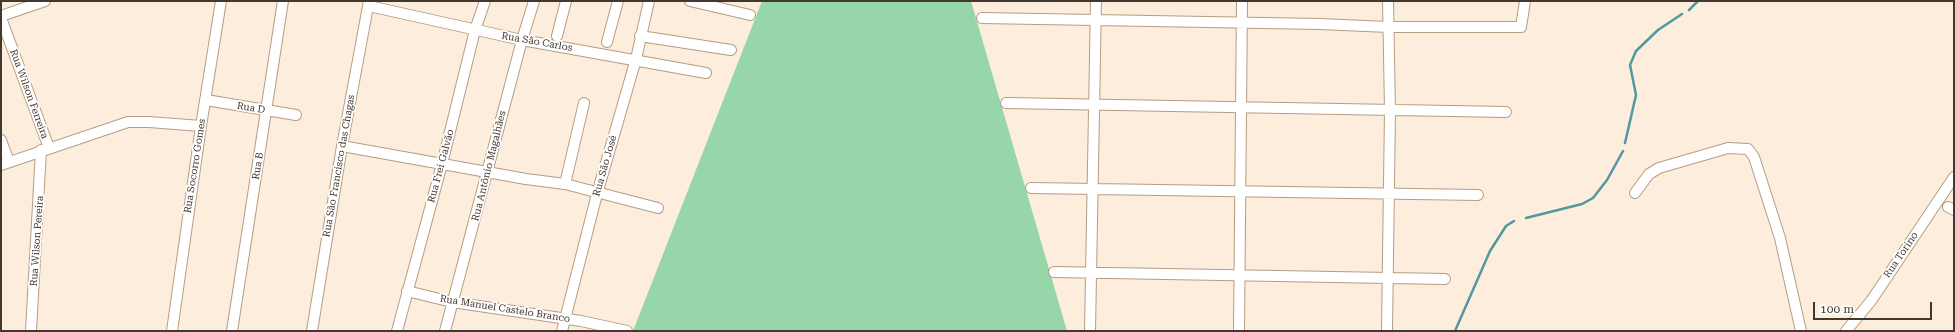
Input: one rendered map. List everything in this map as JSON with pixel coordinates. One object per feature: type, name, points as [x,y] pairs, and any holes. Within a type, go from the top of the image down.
[{"type":"street","points":[[1,17],[45,1]]},
{"type":"street","name":"Rua Socorro Gomes","points":[[172,331],[201,126],[221,1]]},
{"type":"street","name":"Rua B","points":[[232,331],[283,1]]},
{"type":"street","name":"Rua Frei Galvão","points":[[397,331],[442,164],[475,30],[486,1]]},
{"type":"street","name":"Rua Antônio Magalhães","points":[[445,331],[522,40],[534,1]]},
{"type":"street","points":[[558,36],[566,1]]},
{"type":"street","points":[[607,42],[618,1]]},
{"type":"street","name":"Rua São José","points":[[562,331],[597,194],[636,59],[649,1]]},
{"type":"street","points":[[690,1],[750,15]]},
{"type":"street","points":[[1090,331],[1096,1]]},
{"type":"street","points":[[1239,331],[1242,1]]},
{"type":"street","points":[[1387,331],[1390,110],[1388,1]]},
{"type":"street","points":[[982,18],[1242,22],[1388,27],[1521,27],[1525,1]]},
{"type":"street","name":"Rua São Carlos","points":[[369,4],[522,40],[706,72]]},
{"type":"street","name":"Rua São Francisco das Chagas","points":[[312,331],[342,146],[369,4]]},
{"type":"street","name":"Rua Wilson Ferreira","points":[[1,17],[45,149]]},
{"type":"street","points":[[640,36],[731,50]]},
{"type":"street","name":"Rua D","points":[[206,100],[296,115]]},
{"type":"street","points":[[1006,103],[1506,112]]},
{"type":"street","points":[[565,184],[584,104]]},
{"type":"street","points":[[1,140],[5,163],[128,122],[201,126]]},
{"type":"street","points":[[342,146],[526,179],[565,184],[597,194],[658,208]]},
{"type":"street","points":[[1635,194],[1649,174],[1659,168],[1728,148],[1748,149],[1754,157],[1780,238],[1801,331]]},
{"type":"street","name":"Rua Wilson Pereira","points":[[31,331],[45,149]]},
{"type":"street","name":"Rua Torino","points":[[1846,331],[1871,301],[1954,177]]},
{"type":"street","points":[[1031,188],[1478,195]]},
{"type":"street","points":[[1054,272],[1445,279]]},
{"type":"street","name":"Rua Manuel Castelo Branco","points":[[407,291],[452,302],[565,319],[627,331]]},
{"type":"green space","points":[[762,1],[971,1],[1067,331],[633,331]]},
{"type":"waterway","points":[[1689,10],[1698,1]]},
{"type":"waterway","points":[[1625,143],[1636,95],[1630,65],[1636,51],[1658,30],[1682,14]]},
{"type":"waterway","points":[[1526,218],[1582,204],[1593,198],[1607,180],[1623,151]]},
{"type":"waterway","points":[[1455,331],[1490,251],[1506,226],[1514,221]]}]
